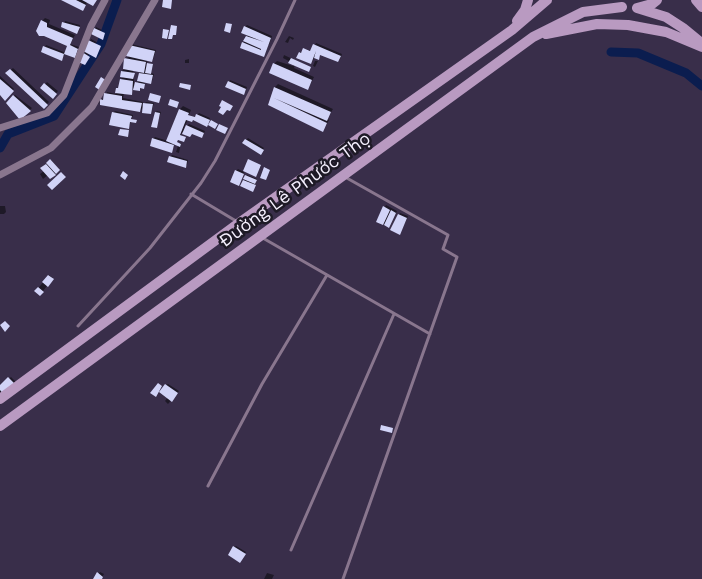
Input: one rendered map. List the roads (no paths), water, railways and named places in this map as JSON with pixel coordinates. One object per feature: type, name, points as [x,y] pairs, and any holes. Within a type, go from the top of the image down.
[{"type":"street","points":[[0,128],[47,113],[64,95],[91,26],[105,0]]},
{"type":"street","points":[[0,176],[51,148],[92,107],[154,0]]},
{"type":"street","points":[[512,30],[525,10],[528,0]]},
{"type":"street","name":"Đường Lê Phước Thọ","points":[[0,399],[239,223],[512,30],[547,0]]},
{"type":"street","points":[[605,0],[622,7],[637,8],[666,17],[683,28],[702,46]]},
{"type":"street","points":[[637,8],[652,4],[658,0]]},
{"type":"street","points":[[696,0],[702,7]]},
{"type":"street","name":"Đường Lê Phước Thọ","points":[[0,426],[533,37],[583,12],[622,7]]},
{"type":"street","points":[[533,37],[596,24],[628,25],[666,32],[702,46]]},
{"type":"lane","points":[[78,326],[150,248],[215,161],[295,0]]},
{"type":"lane","points":[[343,176],[448,235],[442,249],[457,257],[343,579]]},
{"type":"lane","points":[[191,194],[239,223]]},
{"type":"lane","points":[[260,236],[430,334]]},
{"type":"lane","points":[[208,486],[262,384],[327,275]]},
{"type":"lane","points":[[291,550],[394,314]]},
{"type":"waterway","points":[[0,148],[8,134],[54,116],[101,44],[117,0]]},
{"type":"waterway","points":[[611,52],[638,53],[686,73],[702,86]]}]
